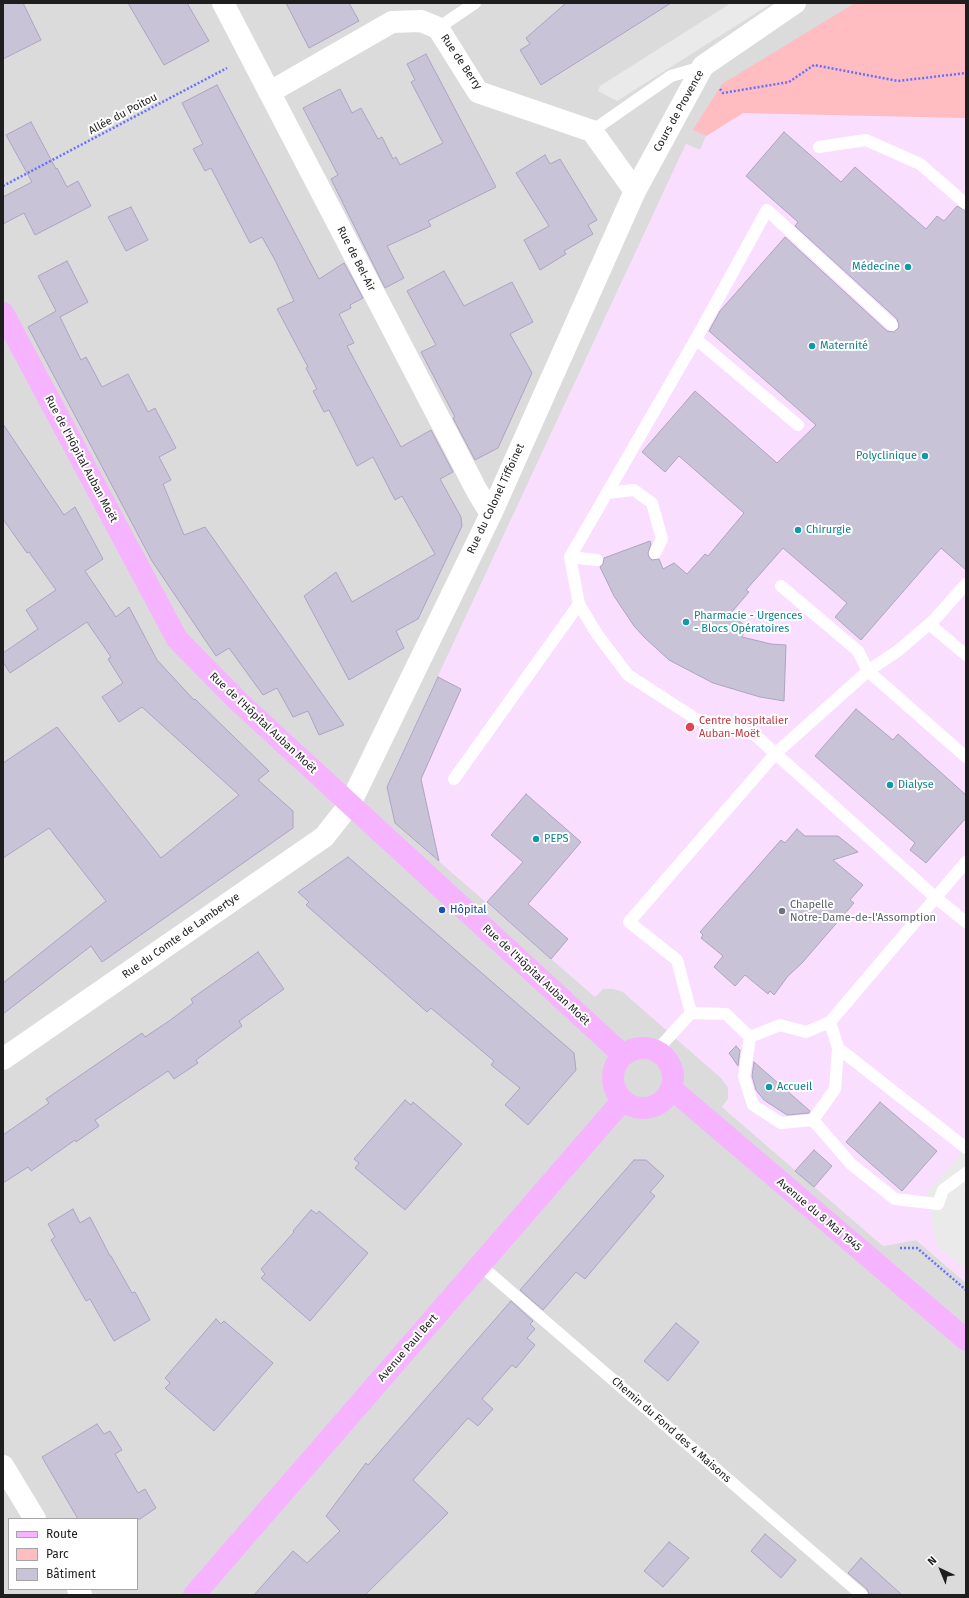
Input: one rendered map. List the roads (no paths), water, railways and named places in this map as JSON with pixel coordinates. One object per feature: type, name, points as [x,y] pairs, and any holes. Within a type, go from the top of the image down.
[{"type":"main road","name":"Rue de l'Hôpital Auban Moët","points":[[3,313],[178,639],[238,701],[623,1055]]},
{"type":"main road","points":[[644,1047],[657,1050],[666,1056],[672,1068],[674,1078],[672,1090],[665,1100],[654,1106],[643,1108],[632,1106],[623,1100],[614,1087],[612,1076],[616,1064],[623,1055],[634,1048],[644,1047]]},
{"type":"main road","name":"Avenue du 8 Mai 1945","points":[[672,1090],[966,1340]]},
{"type":"main road","name":"Avenue Paul Bert","points":[[194,1595],[623,1100]]},
{"type":"street","name":"Rue de Bel-Air","points":[[223,3],[477,491],[491,514]]},
{"type":"street","name":"Cours de Provence","points":[[635,191],[703,66],[795,3]]},
{"type":"street","name":"Rue de Berry","points":[[270,92],[392,22],[421,21],[438,28],[478,92],[592,131]]},
{"type":"street","points":[[592,131],[635,191]]},
{"type":"street","name":"Rue du Colonel Tiffoinet","points":[[350,804],[491,514],[635,191]]},
{"type":"street","name":"Rue du Comte de Lambertye","points":[[3,1060],[324,837],[350,804]]},
{"type":"street","points":[[3,1466],[34,1518]]},
{"type":"lane","points":[[438,28],[475,3]]},
{"type":"lane","points":[[592,131],[672,76],[703,66]]},
{"type":"lane","points":[[819,147],[866,140],[920,164],[966,204]]},
{"type":"lane","points":[[892,325],[767,210],[696,339],[570,557],[579,604],[597,634],[628,675],[696,719],[755,734],[936,898],[966,922]]},
{"type":"lane","points":[[696,339],[798,425]]},
{"type":"lane","points":[[607,493],[634,490],[652,503],[662,539],[656,553]]},
{"type":"lane","points":[[570,557],[597,560]]},
{"type":"lane","points":[[691,1013],[677,960],[629,922],[776,753],[868,671],[898,650],[929,624],[966,584]]},
{"type":"lane","points":[[781,586],[858,651],[868,671],[966,757]]},
{"type":"lane","points":[[454,779],[579,604]]},
{"type":"lane","points":[[929,624],[966,655]]},
{"type":"lane","points":[[750,1037],[780,1026],[806,1032],[830,1022],[966,862]]},
{"type":"lane","points":[[657,1050],[691,1013],[726,1014],[750,1037]]},
{"type":"lane","points":[[813,1120],[835,1088],[838,1048],[830,1022]]},
{"type":"lane","points":[[750,1037],[744,1076],[753,1104],[781,1123],[813,1120]]},
{"type":"lane","points":[[838,1048],[966,1148]]},
{"type":"lane","points":[[813,1120],[851,1164],[895,1199],[938,1204],[942,1190],[966,1173]]},
{"type":"lane","name":"Chemin du Fond des 4 Maisons","points":[[480,1265],[862,1595]]},
{"type":"place","name":"Médecine","points":[[908,267]]},
{"type":"place","name":"Maternité","points":[[812,346]]},
{"type":"place","name":"Polyclinique","points":[[925,456]]},
{"type":"place","name":"Chirurgie","points":[[798,530]]},
{"type":"place","name":"Pharmacie - Urgences - Blocs Opératoires","points":[[686,622]]},
{"type":"place","name":"Centre hospitalier Auban-Moët","points":[[690,727]]},
{"type":"place","name":"Dialyse","points":[[890,785]]},
{"type":"place","name":"PEPS","points":[[536,839]]},
{"type":"place","name":"Hôpital","points":[[442,910]]},
{"type":"place","name":"Chapelle Notre-Dame-de-l'Assomption","points":[[782,911]]},
{"type":"place","name":"Accueil","points":[[769,1087]]}]
